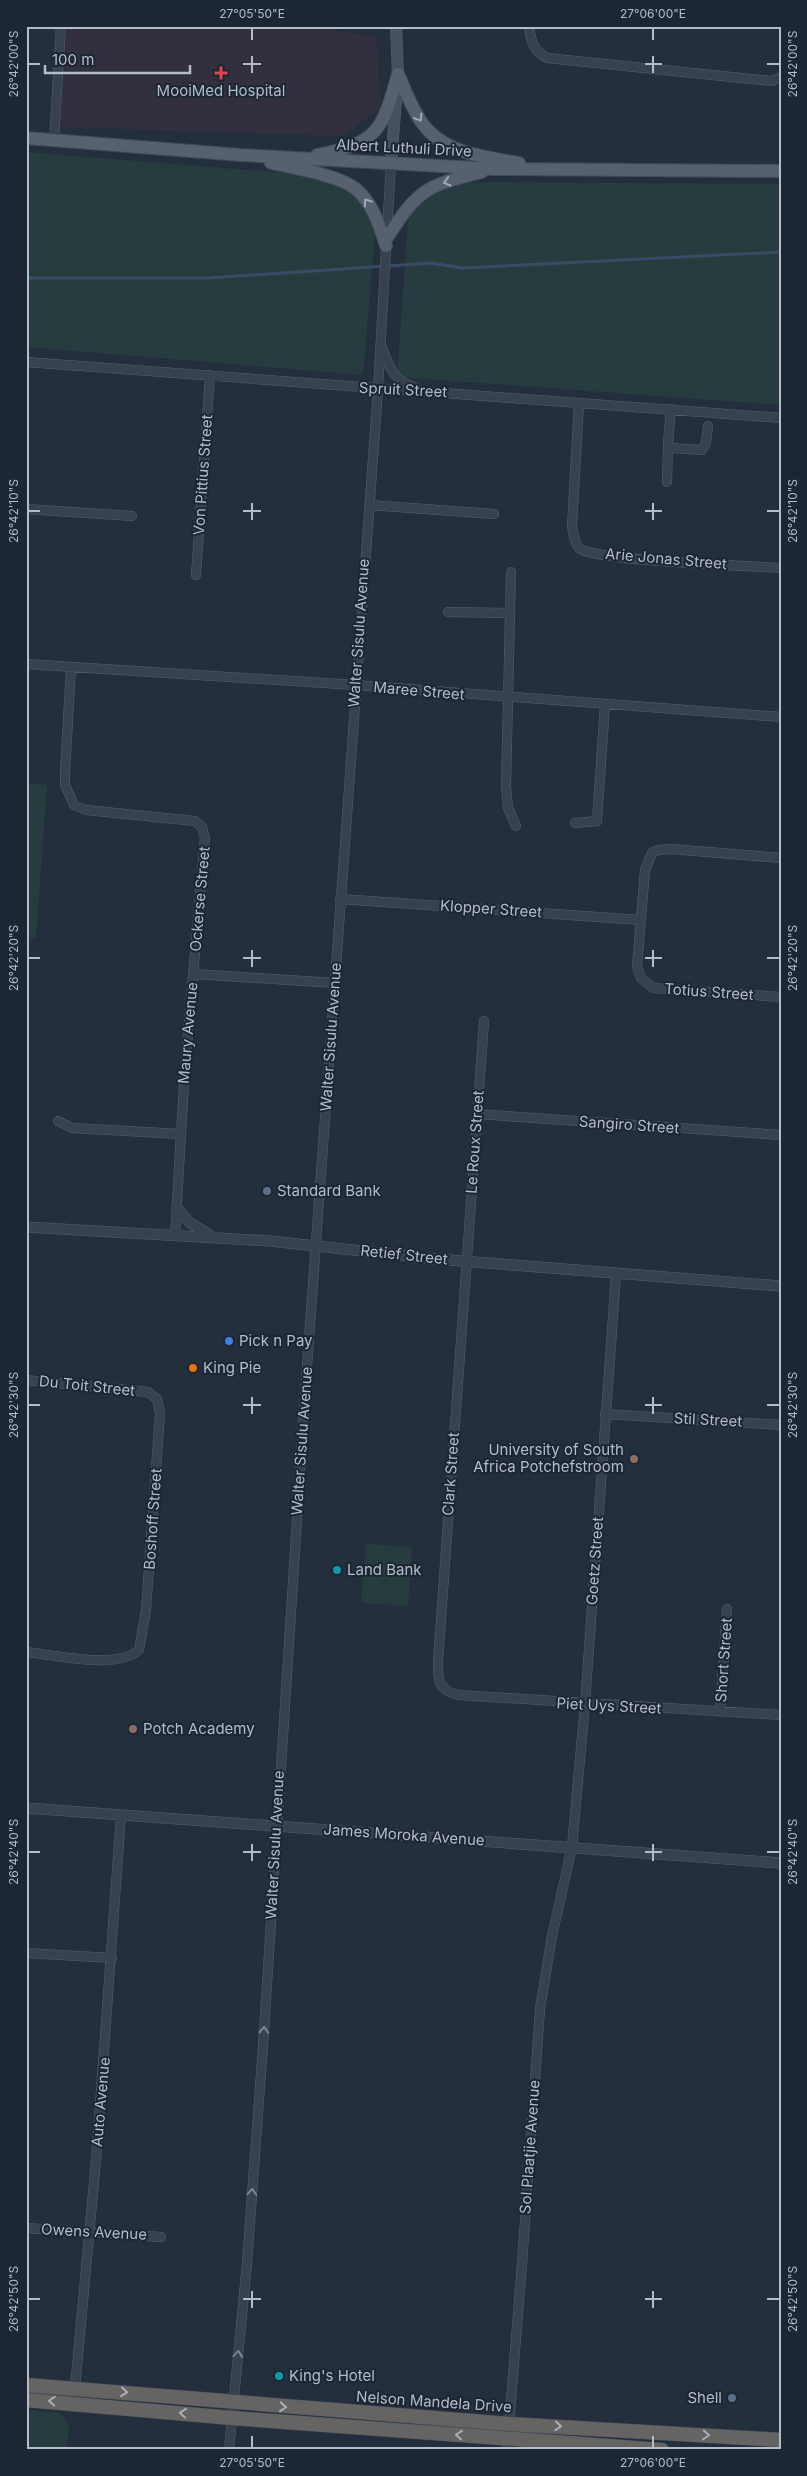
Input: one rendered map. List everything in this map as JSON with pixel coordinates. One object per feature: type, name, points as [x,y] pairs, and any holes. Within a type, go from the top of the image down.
[{"type":"highway","name":"Nelson Mandela Drive","points":[[26,2385],[509,2424],[781,2440]]},
{"type":"highway","name":"Nelson Mandela Drive","points":[[26,2400],[507,2444],[662,2450]]},
{"type":"main road","points":[[391,163],[398,74],[396,26]]},
{"type":"main road","points":[[298,158],[348,148],[368,139],[382,123],[386,115],[398,74]]},
{"type":"main road","points":[[398,74],[416,114],[436,139],[458,151],[547,168]]},
{"type":"main road","name":"Albert Luthuli Drive","points":[[26,138],[241,155],[495,169],[781,171]]},
{"type":"main road","points":[[241,155],[322,175],[355,189],[374,212],[386,247]]},
{"type":"main road","points":[[386,247],[403,214],[424,191],[448,181],[495,169]]},
{"type":"street","points":[[54,141],[61,26]]},
{"type":"street","points":[[529,26],[533,47],[539,54],[547,58],[776,79]]},
{"type":"street","name":"Walter Sisulu Avenue","points":[[229,2450],[261,2076],[315,1246],[378,390],[391,163]]},
{"type":"street","points":[[381,343],[396,377],[406,385],[425,390]]},
{"type":"street","name":"Spruit Street","points":[[26,362],[210,375],[378,390],[425,390],[781,418]]},
{"type":"street","name":"Von Pittius Street","points":[[196,575],[210,375]]},
{"type":"street","name":"Arie Jonas Street","points":[[579,403],[572,526],[574,540],[579,548],[587,552],[621,558],[781,568]]},
{"type":"street","points":[[667,482],[671,410]]},
{"type":"street","points":[[668,443],[671,448],[702,450],[706,443],[708,426]]},
{"type":"street","points":[[369,505],[494,514]]},
{"type":"street","points":[[26,509],[132,516]]},
{"type":"street","points":[[510,572],[506,786],[508,808],[516,826]]},
{"type":"street","points":[[448,612],[510,613]]},
{"type":"street","name":"Maree Street","points":[[26,664],[781,717]]},
{"type":"street","name":"Ockerse Street","points":[[71,668],[65,772],[69,797],[74,804],[86,810],[187,819],[199,823],[202,827],[205,838],[194,974]]},
{"type":"street","points":[[575,823],[594,823],[597,821],[605,705]]},
{"type":"street","points":[[641,920],[647,864],[652,853],[658,850],[781,858]]},
{"type":"street","name":"Klopper Street","points":[[340,898],[641,920]]},
{"type":"street","name":"Totius Street","points":[[641,920],[637,966],[641,978],[646,984],[661,989],[781,997]]},
{"type":"street","name":"Maury Avenue","points":[[176,1234],[181,1134],[194,974],[335,983]]},
{"type":"street","name":"Le Roux Street","points":[[466,1262],[484,1022]]},
{"type":"street","name":"Sangiro Street","points":[[477,1114],[781,1136]]},
{"type":"street","points":[[58,1121],[72,1128],[181,1134]]},
{"type":"street","points":[[178,1208],[190,1223],[213,1237]]},
{"type":"street","name":"Retief Street","points":[[26,1227],[176,1234],[616,1275],[781,1286]]},
{"type":"street","name":"Clark Street","points":[[441,1686],[438,1675],[438,1662],[466,1262]]},
{"type":"street","name":"Goetz Street","points":[[572,1847],[585,1704],[616,1275]]},
{"type":"street","name":"Du Toit Street","points":[[26,1380],[148,1392]]},
{"type":"street","name":"Boshoff Street","points":[[26,1652],[107,1661],[126,1658],[140,1650],[146,1610],[160,1413],[157,1399],[148,1392]]},
{"type":"street","name":"Stil Street","points":[[605,1414],[781,1425]]},
{"type":"street","name":"Short Street","points":[[720,1712],[727,1609]]},
{"type":"street","name":"Piet Uys Street","points":[[441,1686],[446,1692],[458,1695],[781,1715]]},
{"type":"street","name":"James Moroka Avenue","points":[[26,1808],[781,1863]]},
{"type":"street","name":"Auto Avenue","points":[[75,2388],[112,1958],[121,1815]]},
{"type":"street","name":"Sol Plaatjie Avenue","points":[[507,2444],[540,2009],[552,1936],[572,1847]]},
{"type":"street","points":[[26,1953],[112,1958]]},
{"type":"street","name":"Owens Avenue","points":[[26,2228],[162,2237]]},
{"type":"shaded area","name":"MooiMed Hospital","points":[[67,26],[306,26],[376,37],[381,108],[343,136],[60,127]]},
{"type":"green space","points":[[26,152],[333,177],[354,187],[376,219],[363,375],[26,347]]},
{"type":"green space","points":[[459,182],[781,184],[781,405],[397,377],[408,221],[423,199],[435,191]]},
{"type":"green space","points":[[26,783],[47,785],[36,938],[26,937]]},
{"type":"green space","points":[[366,1544],[412,1547],[408,1606],[361,1603]]},
{"type":"green space","points":[[26,2410],[60,2413],[69,2425],[67,2450],[26,2450]]},
{"type":"waterway","points":[[26,278],[208,278],[431,263],[463,268],[781,252]]},
{"type":"place","name":"MooiMed Hospital","points":[[221,73]]},
{"type":"place","name":"Standard Bank","points":[[267,1191]]},
{"type":"place","name":"Pick n Pay","points":[[229,1341]]},
{"type":"place","name":"King Pie","points":[[193,1368]]},
{"type":"place","name":"University of South Africa Potchefstroom","points":[[634,1459]]},
{"type":"place","name":"Land Bank","points":[[337,1570]]},
{"type":"place","name":"Potch Academy","points":[[133,1729]]},
{"type":"place","name":"King's Hotel","points":[[279,2376]]},
{"type":"place","name":"Shell","points":[[732,2398]]}]
